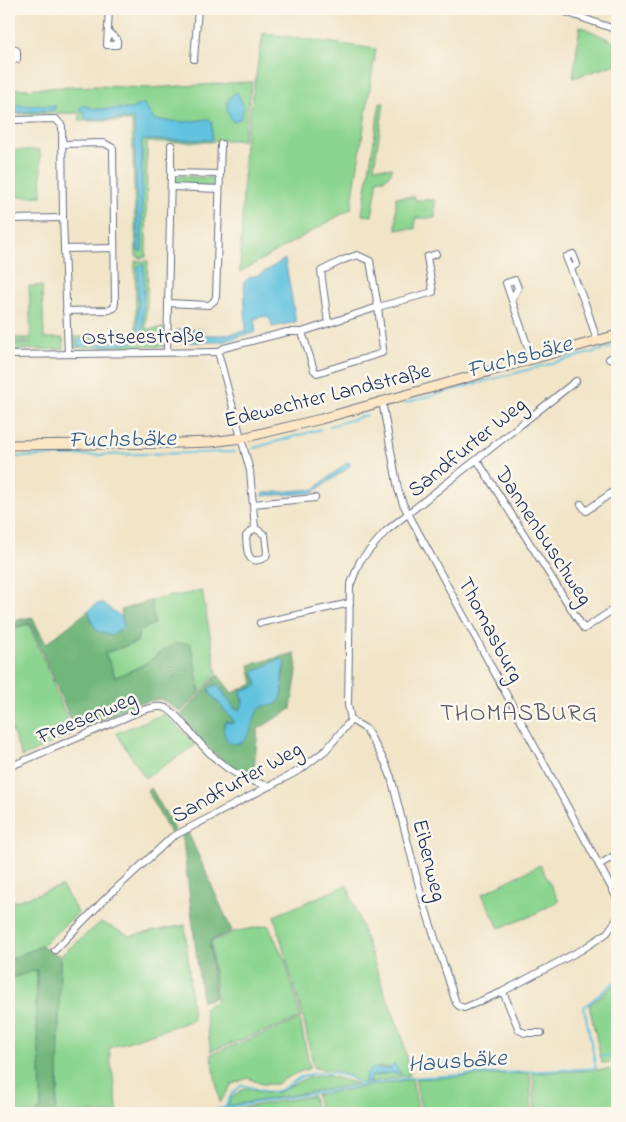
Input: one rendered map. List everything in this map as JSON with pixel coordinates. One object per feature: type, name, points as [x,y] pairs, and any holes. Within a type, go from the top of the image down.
[{"type":"main road","name":"Edewechter Landstraße","points":[[9,445],[178,443],[211,442],[242,438],[281,430],[617,335]]},
{"type":"street","points":[[108,32],[109,9]]},
{"type":"street","points":[[194,59],[198,9]]},
{"type":"street","points":[[557,9],[617,30]]},
{"type":"street","points":[[9,45],[17,51],[17,60],[9,60]]},
{"type":"street","points":[[12,120],[56,120],[62,126],[68,354]]},
{"type":"street","points":[[62,144],[104,143],[113,148],[116,302],[114,308],[109,310],[66,311]]},
{"type":"street","points":[[168,303],[209,305],[216,296],[221,144]]},
{"type":"street","points":[[167,351],[171,145]]},
{"type":"street","points":[[171,173],[220,174]]},
{"type":"street","points":[[171,187],[219,189]]},
{"type":"street","points":[[9,219],[63,218]]},
{"type":"street","points":[[9,248],[9,315]]},
{"type":"street","points":[[64,249],[114,248]]},
{"type":"street","points":[[218,352],[224,348],[287,332],[302,332],[378,307],[433,292],[427,257],[436,254]]},
{"type":"street","points":[[302,332],[314,370],[317,373],[382,353],[378,307],[370,261],[357,255],[321,271],[328,323]]},
{"type":"street","points":[[572,268],[597,340]]},
{"type":"street","points":[[512,299],[532,358]]},
{"type":"street","name":"Ostseestraße","points":[[9,355],[167,351],[218,352],[250,470],[255,528]]},
{"type":"street","points":[[609,360],[617,354]]},
{"type":"street","name":"Sandfurter Weg","points":[[55,950],[106,898],[172,837],[300,770],[326,750],[351,720],[348,705],[350,586],[360,561],[381,535],[576,382]]},
{"type":"street","name":"Thomasburg","points":[[382,401],[398,489],[403,504],[617,898]]},
{"type":"street","name":"Dannenbuschweg","points":[[477,460],[584,629],[617,607]]},
{"type":"street","points":[[582,504],[586,511],[617,489]]},
{"type":"street","points":[[253,504],[314,498]]},
{"type":"street","points":[[255,528],[265,535],[267,552],[266,557],[253,560],[247,554],[246,536],[255,528]]},
{"type":"street","points":[[260,623],[350,603]]},
{"type":"street","name":"Freesenweg","points":[[9,768],[143,710],[156,707],[165,708],[175,715],[219,763],[254,783],[270,786]]},
{"type":"street","name":"Eibenweg","points":[[351,720],[366,729],[385,762],[397,795],[416,880],[456,1003],[464,1008],[503,992]]},
{"type":"street","points":[[600,865],[617,854]]},
{"type":"street","points":[[541,1033],[525,1033],[519,1030],[503,992],[594,942],[607,933],[617,919]]},
{"type":"green space","points":[[580,26],[617,43],[617,64],[573,78]]},
{"type":"green space","points":[[263,33],[376,49],[351,209],[240,272],[245,141]]},
{"type":"green space","points":[[252,82],[243,140],[147,142],[146,257],[139,258],[136,256],[132,121],[80,121],[79,113],[9,114],[9,93],[16,89],[99,86],[147,88]]},
{"type":"green space","points":[[380,103],[384,103],[374,167],[392,168],[391,173],[385,179],[378,179],[372,216],[362,215]]},
{"type":"green space","points":[[9,150],[40,150],[42,196],[9,197]]},
{"type":"green space","points":[[175,176],[214,178],[217,182],[216,186],[173,186]]},
{"type":"green space","points":[[396,197],[415,197],[415,200],[435,200],[435,218],[415,218],[415,229],[396,229]]},
{"type":"green space","points":[[135,261],[148,261],[146,329],[164,328],[164,346],[72,348],[71,337],[136,335]]},
{"type":"green space","points":[[29,286],[42,286],[44,338],[63,338],[64,349],[9,350],[9,344],[31,344],[31,342],[9,342],[9,338],[31,338]]},
{"type":"green space","points":[[202,591],[217,674],[200,692],[190,644],[163,650],[148,662],[116,678],[105,653],[137,642],[139,631],[154,624],[151,600]]},
{"type":"green space","points":[[151,600],[154,624],[139,631],[137,642],[105,653],[115,677],[144,664],[173,645],[179,643],[191,644],[200,692],[181,712],[161,699],[138,703],[75,731],[30,623],[9,629],[9,622],[32,617],[46,644],[89,610],[91,620],[124,627],[121,610]]},
{"type":"green space","points":[[29,624],[73,734],[22,757],[9,723],[9,630]]},
{"type":"green space","points":[[295,653],[297,671],[291,709],[258,729],[253,779],[223,761],[204,744],[181,715],[218,675],[232,693],[253,684],[249,665]],"holes":[[[282,660],[285,666],[282,679],[283,692],[280,700],[260,707],[243,741],[224,734],[226,722],[233,723],[234,721],[210,693],[212,686],[219,687],[232,705],[239,710],[243,705],[241,694],[257,685],[253,674],[255,670]]]},
{"type":"green space","points":[[164,714],[196,745],[145,778],[116,733]]},
{"type":"green space","points":[[151,788],[175,830],[170,833],[147,791]]},
{"type":"green space","points":[[187,830],[232,931],[210,941],[215,998],[202,1001],[182,833]]},
{"type":"green space","points":[[540,865],[559,901],[529,917],[499,928],[482,894]]},
{"type":"green space","points":[[347,885],[402,1036],[410,1075],[362,1084],[351,1077],[339,1073],[314,1068],[303,1017],[274,916]],"holes":[[[380,1067],[392,1068],[398,1074],[395,1072],[375,1076],[365,1082],[368,1074],[374,1069]]]},
{"type":"green space","points":[[62,886],[78,913],[41,946],[9,960],[9,903]]},
{"type":"green space","points":[[101,922],[130,936],[185,925],[193,1020],[109,1048],[118,1113],[55,1113],[58,1089],[60,956]]},
{"type":"green space","points":[[268,925],[285,960],[301,1018],[211,1051],[204,1007],[217,1001],[211,942],[234,932]]},
{"type":"green space","points":[[41,946],[60,956],[58,1089],[55,1113],[36,1113],[41,1109],[36,1016],[37,970],[9,979],[9,960]]},
{"type":"green space","points":[[37,969],[36,1016],[41,1109],[36,1113],[9,1113],[9,979]]},
{"type":"green space","points":[[617,983],[617,1005],[610,1014],[617,1029],[617,1062],[602,1063],[589,1005]]},
{"type":"green space","points":[[300,1020],[310,1068],[276,1084],[262,1084],[248,1078],[232,1084],[220,1103],[211,1054]]},
{"type":"green space","points":[[617,1069],[617,1113],[535,1113],[533,1073]]},
{"type":"green space","points":[[530,1073],[532,1113],[422,1113],[415,1079]]},
{"type":"green space","points":[[326,1075],[358,1084],[227,1106],[232,1097],[245,1088],[266,1093],[279,1092],[306,1078]]},
{"type":"green space","points":[[412,1079],[419,1113],[320,1113],[316,1095]]},
{"type":"green space","points":[[313,1096],[316,1113],[221,1113],[221,1111]]},
{"type":"water","points":[[237,92],[244,107],[241,118],[233,122],[228,114],[227,106],[230,98]]},
{"type":"water","points":[[143,103],[154,120],[184,122],[207,119],[212,122],[212,140],[142,140],[142,251],[138,251],[134,119],[85,119],[84,112],[79,109],[83,105],[95,109],[131,109]]},
{"type":"water","points":[[16,105],[56,106],[54,110],[9,113],[9,109]]},
{"type":"water","points":[[285,259],[296,322],[272,327],[271,321],[266,316],[254,319],[256,332],[221,342],[176,342],[177,330],[201,329],[206,335],[223,335],[246,331],[244,282]]},
{"type":"water","points":[[144,265],[143,331],[152,332],[154,340],[111,345],[77,346],[77,340],[138,338],[138,266]]},
{"type":"water","points":[[348,462],[350,466],[347,469],[312,493],[262,496],[264,493],[314,489]]},
{"type":"water","points":[[103,603],[122,617],[124,627],[111,635],[97,631],[91,620],[89,610],[96,604]]},
{"type":"water","points":[[278,660],[282,660],[285,663],[282,676],[282,693],[279,702],[260,708],[245,739],[237,744],[230,743],[223,730],[226,722],[233,723],[234,721],[210,693],[209,689],[212,686],[218,685],[234,708],[241,709],[243,702],[241,692],[257,685],[253,672]]},
{"type":"water","points":[[394,1064],[401,1074],[378,1075],[371,1077],[365,1083],[365,1076],[373,1068],[390,1069]]},
{"type":"waterway","name":"Fuchsbäke","points":[[405,403],[612,347]]},
{"type":"waterway","name":"Fuchsbäke","points":[[330,426],[367,415]]},
{"type":"waterway","name":"Fuchsbäke","points":[[254,448],[321,429]]},
{"type":"waterway","name":"Fuchsbäke","points":[[9,457],[235,452]]},
{"type":"waterway","name":"Hausbäke","points":[[217,1109],[409,1078],[596,1068],[584,1007],[617,980]]},
{"type":"waterway","points":[[602,1056],[617,1056]]},
{"type":"waterway","points":[[225,1108],[231,1095],[242,1085],[272,1092],[283,1089],[301,1077],[316,1073],[349,1077],[362,1085]]},
{"type":"waterway","name":"Hausbäke","points":[[193,1113],[212,1110]]},
{"type":"district","name":"THOMASBURG","points":[[519,712]]}]
